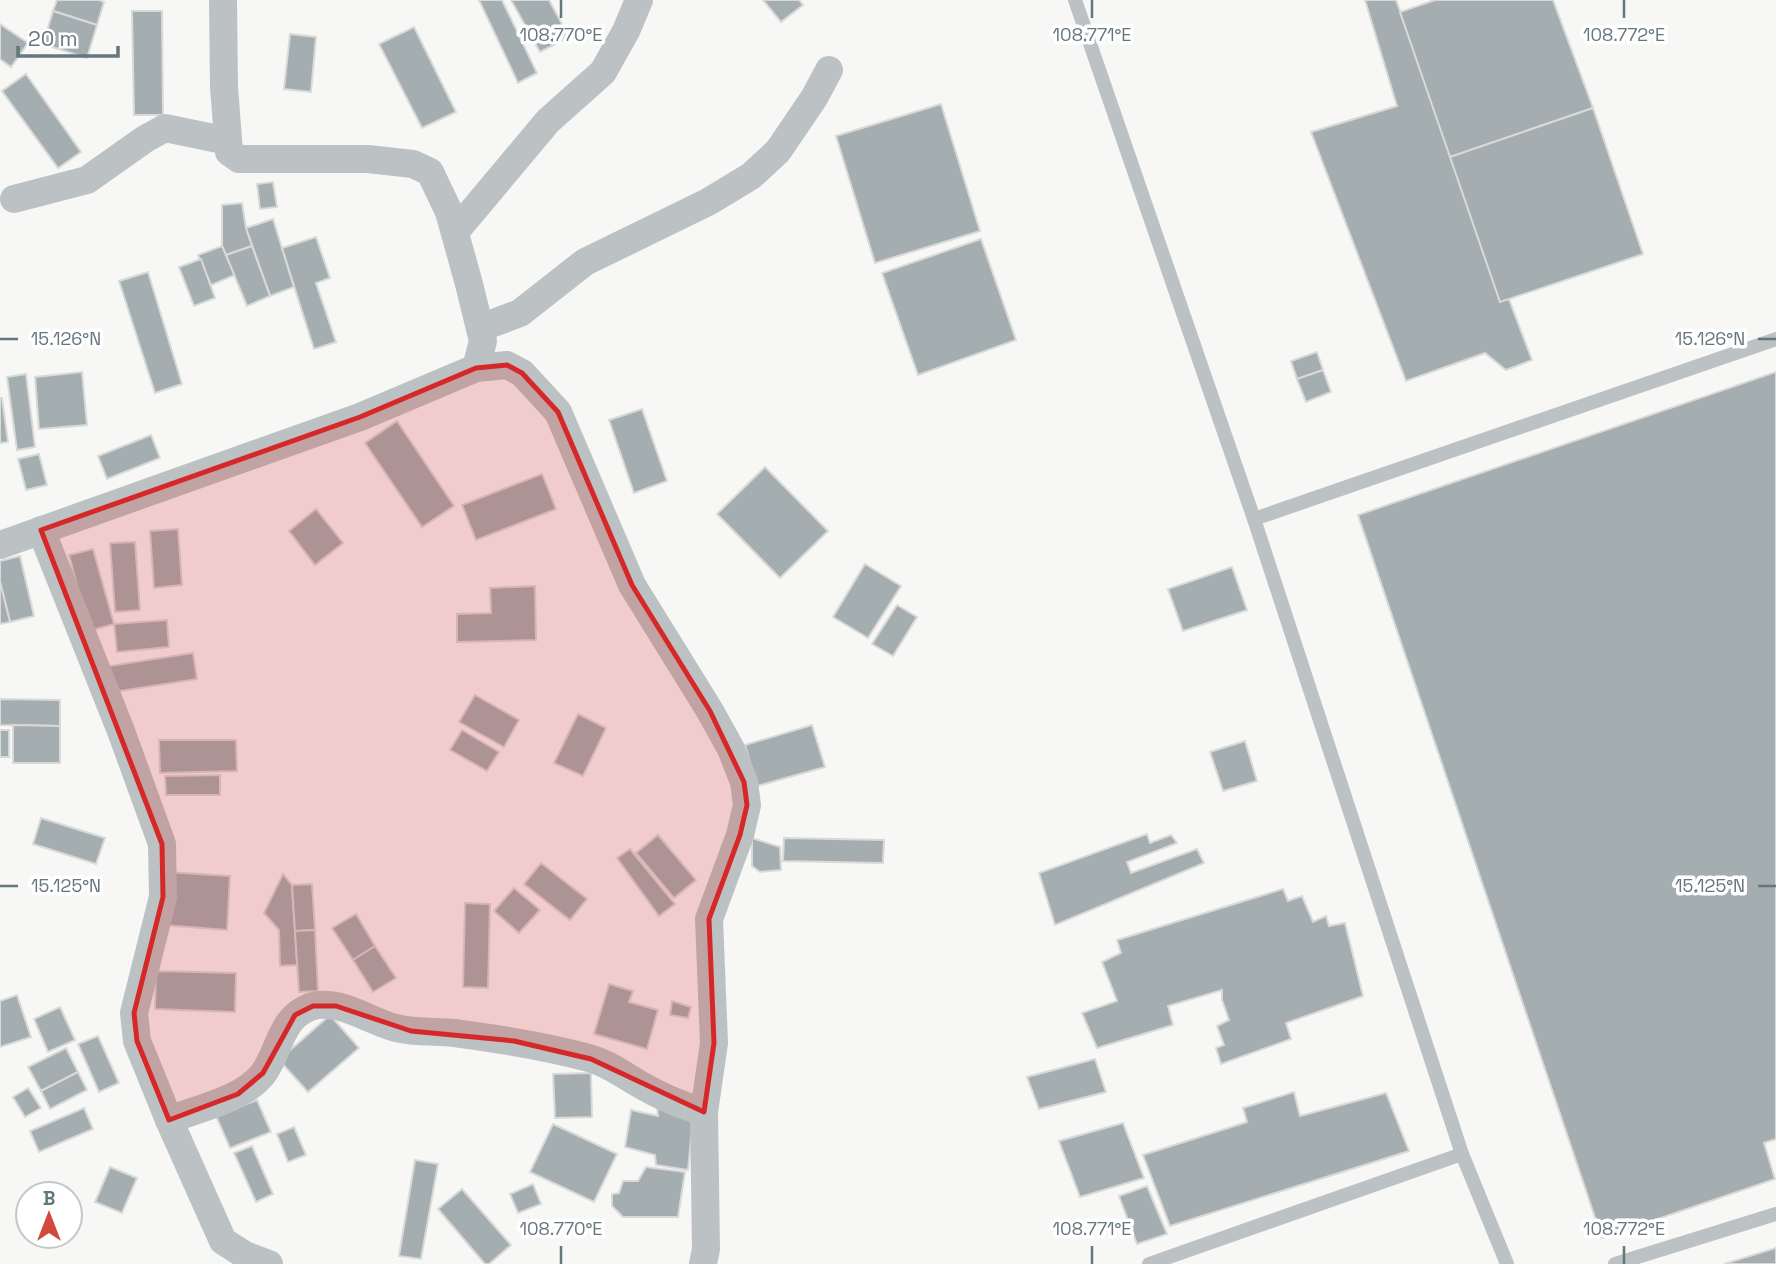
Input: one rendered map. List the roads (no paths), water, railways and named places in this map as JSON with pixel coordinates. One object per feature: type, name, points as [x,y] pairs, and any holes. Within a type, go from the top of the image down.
[{"type":"street","points":[[223,0],[224,88],[229,152],[239,159],[368,159],[413,163],[430,172],[449,212],[480,328],[483,341],[476,368]]},
{"type":"street","points":[[455,232],[548,121],[603,72],[626,31],[639,0]]},
{"type":"street","points":[[480,328],[520,313],[585,262],[708,202],[751,176],[778,152],[829,71]]},
{"type":"street","points":[[15,198],[87,180],[165,128],[228,141]]},
{"type":"street","points":[[0,545],[360,417],[476,368],[507,365],[522,373],[558,412],[632,585],[732,749],[744,782],[747,805],[740,835],[709,919],[715,1043],[704,1112],[706,1249],[703,1264]]},
{"type":"street","points":[[41,530],[162,844],[163,897],[134,1013],[137,1041],[223,1241],[245,1255],[269,1264]]},
{"type":"street","points":[[169,1120],[238,1094],[263,1073],[282,1034],[295,1015],[313,1006],[335,1006],[411,1031],[436,1031],[514,1041],[591,1059],[617,1068],[639,1084],[679,1105],[704,1112]]},
{"type":"lane","points":[[1075,0],[1254,519],[1462,1154],[1507,1264]]},
{"type":"lane","points":[[1254,519],[1776,339]]},
{"type":"lane","points":[[1149,1264],[1462,1154]]},
{"type":"lane","points":[[1615,1264],[1776,1214]]}]
